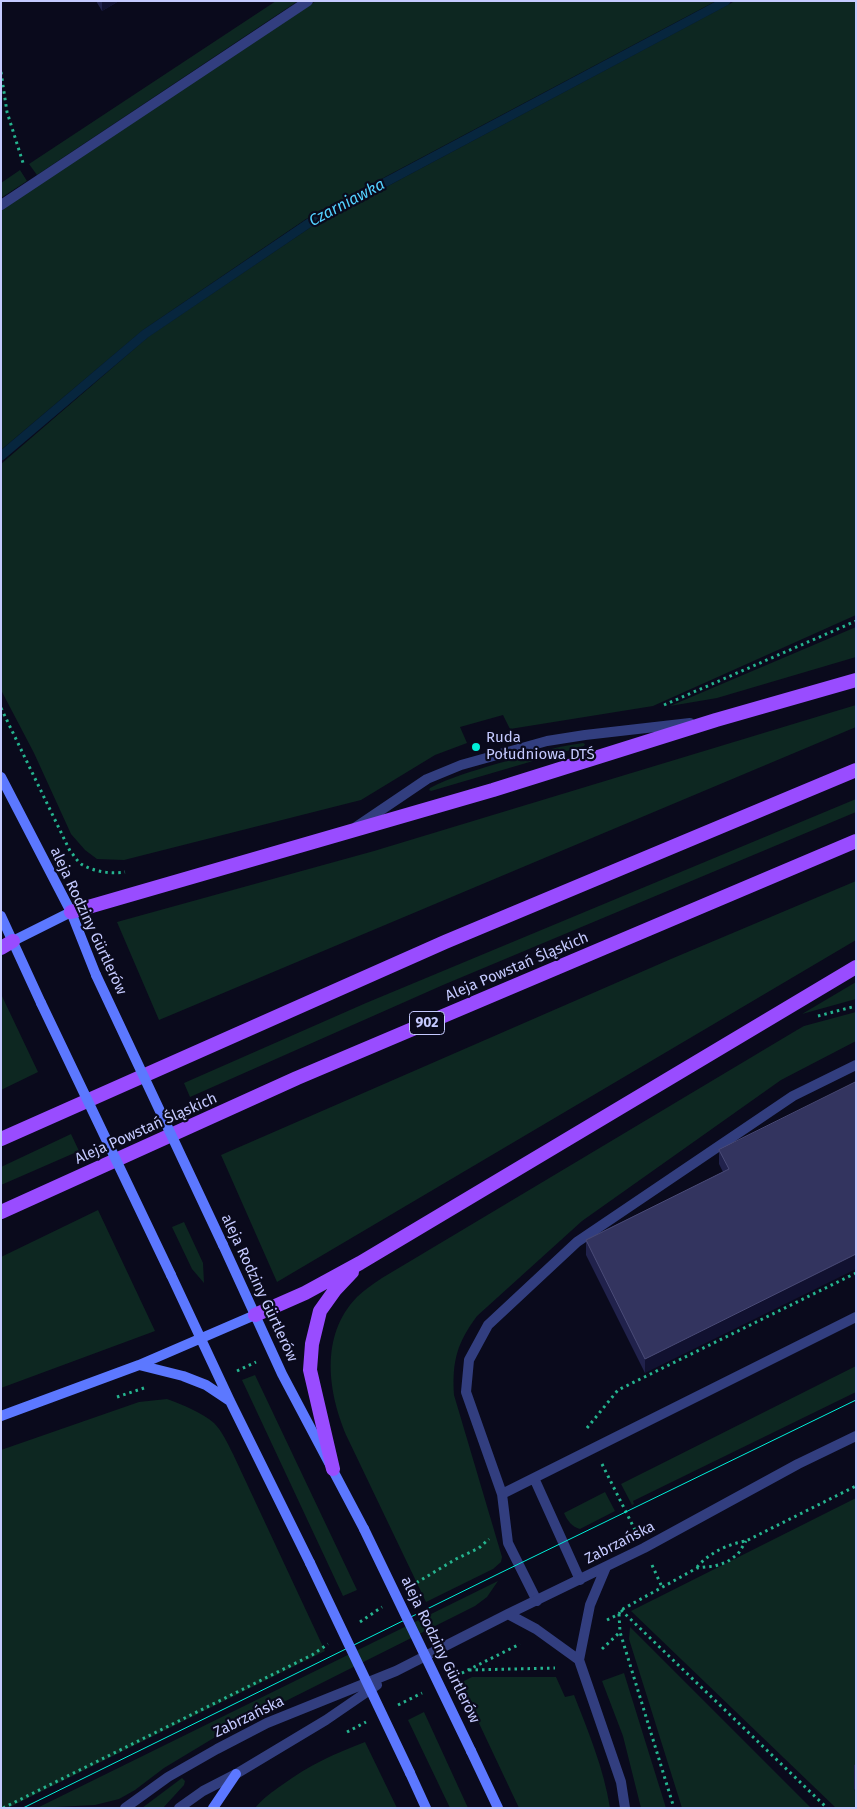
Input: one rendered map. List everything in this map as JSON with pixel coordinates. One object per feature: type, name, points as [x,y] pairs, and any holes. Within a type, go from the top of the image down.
[{"type":"main road","points":[[7,944],[71,912],[493,790],[716,720],[856,680]]},
{"type":"main road","points":[[1,1139],[445,942],[856,770]]},
{"type":"main road","name":"aleja Rodziny Gürtlerów","points":[[1,777],[71,912],[96,975],[282,1374],[364,1529],[498,1808]]},
{"type":"main road","name":"Aleja Powstań Śląskich","points":[[1,1212],[298,1078],[856,841]]},
{"type":"main road","points":[[1,916],[7,944],[41,1003],[200,1339],[310,1562],[426,1808]]},
{"type":"main road","points":[[1,1416],[139,1365],[305,1293],[360,1263],[856,967]]},
{"type":"main road","points":[[333,1469],[310,1370],[312,1344],[320,1311],[334,1290],[360,1263]]},
{"type":"main road","points":[[139,1365],[183,1376],[206,1385],[230,1401]]},
{"type":"main road","points":[[212,1808],[236,1774]]},
{"type":"street","points":[[1,205],[308,1]]},
{"type":"street","points":[[350,831],[427,779],[461,765],[563,738],[716,720]]},
{"type":"street","points":[[537,1601],[508,1544],[502,1494],[466,1392],[469,1360],[488,1325],[577,1242],[793,1096],[856,1065]]},
{"type":"street","points":[[502,1494],[856,1317]]},
{"type":"street","name":"Zabrzańska","points":[[124,1808],[168,1777],[267,1723],[396,1671],[644,1548],[798,1464],[856,1436]]},
{"type":"street","points":[[534,1478],[580,1580]]},
{"type":"street","points":[[606,1567],[590,1605],[578,1660],[621,1782],[625,1808]]},
{"type":"street","points":[[508,1614],[536,1629],[578,1660]]},
{"type":"street","name":"Zabrzańska","points":[[179,1808],[203,1791],[236,1774],[326,1720],[396,1671]]},
{"type":"path","points":[[1,72],[7,112],[22,162],[34,183]]},
{"type":"path","points":[[663,705],[856,621]]},
{"type":"path","points":[[1,708],[70,851],[81,863],[98,871],[117,873],[126,871]]},
{"type":"path","points":[[620,1612],[697,1568],[705,1558],[735,1543],[746,1541],[856,1486]]},
{"type":"path","points":[[409,1588],[433,1571],[480,1548],[494,1534]]},
{"type":"path","points":[[697,1568],[715,1566],[727,1562],[738,1554],[746,1541]]},
{"type":"path","points":[[352,1627],[385,1605]]},
{"type":"path","points":[[620,1612],[620,1632],[674,1808]]},
{"type":"path","points":[[620,1612],[827,1808]]},
{"type":"path","points":[[3,1808],[312,1655],[336,1638]]},
{"type":"path","points":[[449,1679],[518,1644],[524,1643]]},
{"type":"path","points":[[466,1670],[558,1668],[555,1664]]},
{"type":"path","points":[[391,1709],[424,1692]]},
{"type":"path","points":[[350,1731],[374,1718]]},
{"type":"green space","points":[[276,1],[298,1],[37,175],[29,164]]},
{"type":"green space","points":[[316,1],[716,1],[306,219],[143,330],[1,450],[1,208]]},
{"type":"green space","points":[[735,1],[856,1],[856,615],[653,706],[510,729],[503,715],[460,727],[467,743],[435,755],[361,800],[124,860],[97,859],[85,850],[71,834],[34,753],[1,690],[1,464],[148,337],[311,227]]},
{"type":"green space","points":[[20,170],[27,181],[1,198],[1,183]]},
{"type":"green space","points":[[856,627],[856,657],[717,698],[670,706]]},
{"type":"green space","points":[[856,705],[856,727],[159,1020],[117,922],[374,851]]},
{"type":"green space","points":[[585,744],[584,746],[431,791],[429,790],[462,774],[539,752]]},
{"type":"green space","points":[[856,799],[856,812],[443,985],[190,1097],[184,1083],[366,1003]]},
{"type":"green space","points":[[856,881],[856,940],[277,1282],[221,1155],[671,959]]},
{"type":"green space","points":[[856,982],[856,999],[802,1014]]},
{"type":"green space","points":[[1,994],[38,1072],[1,1090]]},
{"type":"green space","points":[[856,1012],[856,1041],[781,1080],[582,1221],[477,1316],[460,1344],[457,1353],[454,1372],[454,1395],[502,1557],[501,1562],[493,1569],[426,1602],[341,1422],[332,1385],[331,1366],[332,1347],[337,1329],[345,1312],[360,1294],[382,1278],[797,1030],[804,1026]]},
{"type":"green space","points":[[71,1134],[79,1151],[1,1185],[1,1167]]},
{"type":"green space","points":[[98,1210],[155,1331],[1,1388],[1,1257]]},
{"type":"green space","points":[[184,1222],[203,1263],[204,1283],[192,1269],[172,1227]]},
{"type":"green space","points":[[856,1366],[856,1392],[633,1501],[634,1504],[632,1505],[621,1484]]},
{"type":"green space","points":[[255,1375],[357,1590],[343,1596],[242,1380]]},
{"type":"green space","points":[[167,1399],[203,1415],[214,1423],[222,1434],[325,1651],[8,1808],[1,1808],[1,1450],[139,1402]]},
{"type":"green space","points":[[605,1492],[615,1511],[580,1529],[570,1523],[564,1513]]},
{"type":"green space","points":[[856,1498],[856,1788],[854,1789],[856,1792],[856,1808],[836,1808],[631,1611]]},
{"type":"green space","points":[[498,1581],[487,1597],[475,1606],[222,1733],[164,1768],[135,1790],[119,1799],[95,1805],[37,1808]]},
{"type":"green space","points":[[630,1627],[811,1808],[682,1808],[629,1639]]},
{"type":"green space","points":[[624,1673],[666,1808],[641,1808],[623,1736],[602,1681]]},
{"type":"green space","points":[[472,1677],[556,1677],[565,1697],[574,1695],[600,1765],[610,1808],[519,1808],[460,1683]]},
{"type":"green space","points":[[424,1712],[468,1808],[450,1808],[408,1720]]},
{"type":"green space","points":[[365,1742],[397,1808],[255,1808],[271,1793],[312,1766]]},
{"type":"green space","points":[[182,1778],[185,1781],[184,1785],[163,1808],[142,1808]]},
{"type":"building","points":[[856,1082],[856,1254],[645,1359],[586,1240],[729,1169],[719,1150]]},
{"type":"waterway","name":"Czarniawka","points":[[1,456],[145,334],[309,223],[726,1]]},
{"type":"tram line","points":[[23,1808],[856,1400]]},
{"type":"place","name":"Ruda Południowa DTŚ","points":[[476,747]]}]
